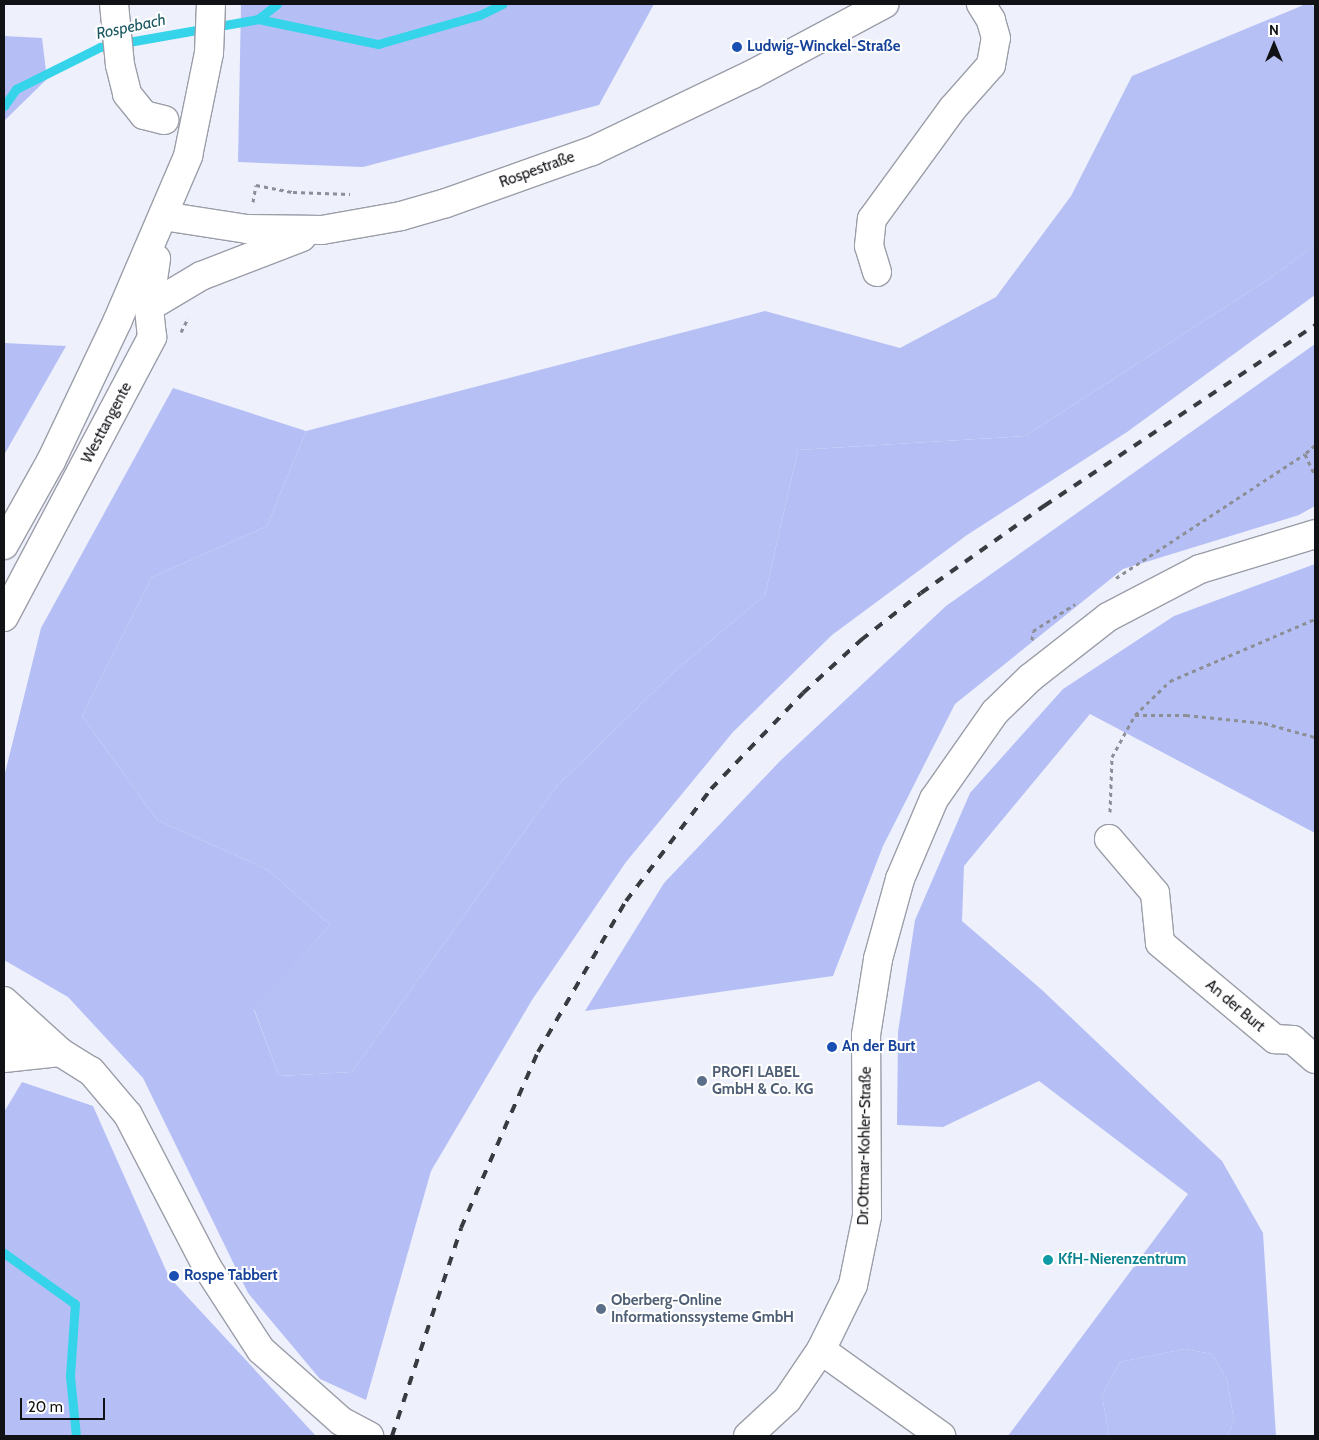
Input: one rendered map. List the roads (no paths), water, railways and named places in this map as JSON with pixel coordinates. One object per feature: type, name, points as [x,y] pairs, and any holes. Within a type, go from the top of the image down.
[{"type":"street","name":"Westtangente","points":[[4,545],[55,453],[139,275],[188,156],[209,53],[211,4]]},
{"type":"street","name":"Rospestraße","points":[[163,216],[247,229],[322,230],[401,216],[446,203],[592,151],[753,74],[884,4]]},
{"type":"street","points":[[877,272],[869,246],[872,219],[952,108],[990,65],[996,38],[991,20],[981,4]]},
{"type":"street","points":[[116,12],[120,66],[127,94],[144,115],[164,120]]},
{"type":"street","name":"Westtangente","points":[[4,617],[152,337],[149,306],[163,216]]},
{"type":"street","points":[[149,306],[201,276],[322,230]]},
{"type":"street","name":"Dr.Ottmar-Kohler-Straße","points":[[748,1436],[787,1400],[821,1350],[853,1285],[867,1216],[866,1035],[878,959],[900,879],[934,799],[995,712],[1030,678],[1108,617],[1200,569],[1315,534]]},
{"type":"street","name":"An der Burt","points":[[1109,839],[1155,893],[1160,943],[1275,1039],[1293,1040],[1315,1060]]},
{"type":"street","points":[[4,1001],[60,1052],[91,1071],[128,1115],[207,1267],[262,1350],[341,1420],[369,1436]]},
{"type":"street","points":[[4,1033],[60,1052]]},
{"type":"street","points":[[4,1058],[60,1052]]},
{"type":"street","points":[[821,1350],[941,1436]]},
{"type":"waterway","name":"Rospebach","points":[[4,106],[16,89],[100,47],[258,19],[277,4]]},
{"type":"waterway","points":[[258,19],[378,44],[480,15],[503,4]]},
{"type":"waterway","name":"Rospebach","points":[[4,1253],[75,1304],[70,1376],[76,1436]]},
{"type":"railway","points":[[392,1436],[461,1228],[538,1052],[626,901],[711,789],[803,693],[861,640],[921,593],[1044,506],[1315,325]]},
{"type":"place","name":"Ludwig-Winckel-Straße","points":[[737,47]]},
{"type":"place","name":"An der Burt","points":[[832,1047]]},
{"type":"place","name":"PROFI LABEL GmbH & Co. KG","points":[[702,1081]]},
{"type":"place","name":"KfH-Nierenzentrum","points":[[1048,1260]]},
{"type":"place","name":"Rospe Tabbert","points":[[174,1276]]},
{"type":"place","name":"Oberberg-Online Informationssysteme GmbH","points":[[601,1309]]}]
